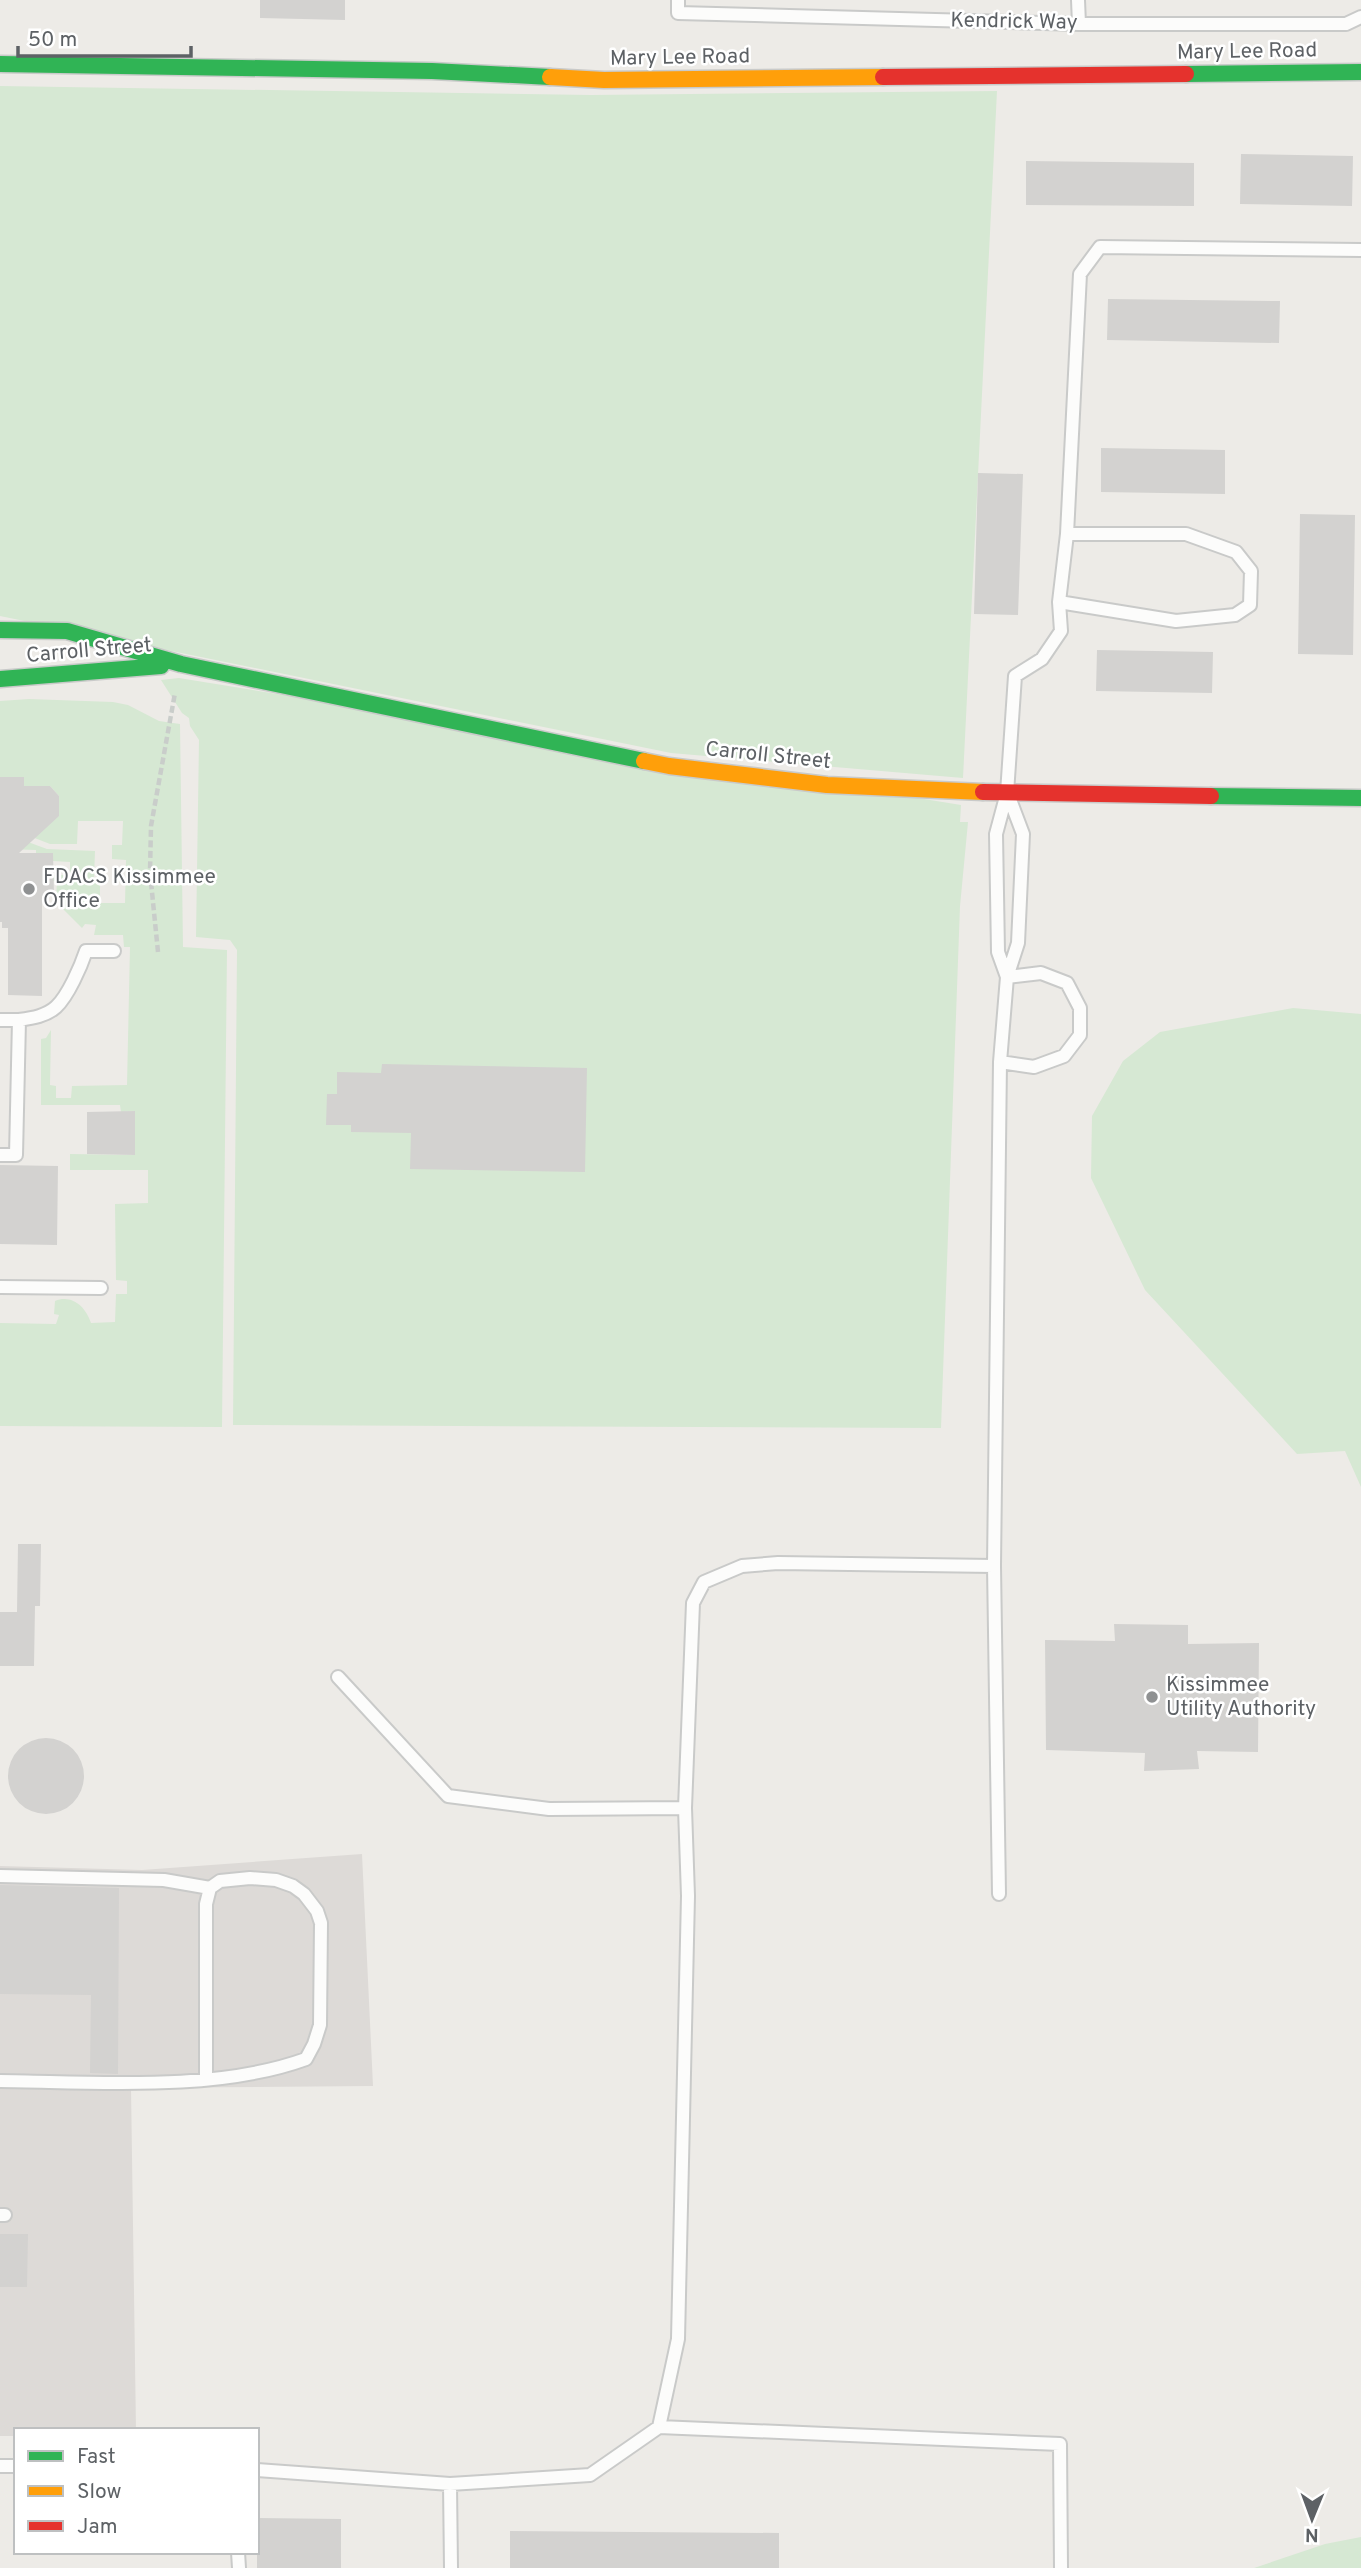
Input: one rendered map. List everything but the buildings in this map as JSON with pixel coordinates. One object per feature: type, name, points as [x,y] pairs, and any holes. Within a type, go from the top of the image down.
[{"type":"main road","name":"Mary Lee Road","points":[[0,64],[432,71],[604,80],[1361,72]]},
{"type":"main road","name":"Carroll Street","points":[[0,630],[67,631],[181,664],[669,766],[827,785],[1007,793],[1361,797]]},
{"type":"main road","name":"Carroll Street","points":[[0,679],[90,674],[181,664]]},
{"type":"lane","name":"Kendrick Way","points":[[678,0],[678,13],[1079,24],[1346,24],[1361,17]]},
{"type":"lane","points":[[1078,0],[1079,24]]},
{"type":"lane","points":[[1007,977],[998,952],[996,834],[1007,793],[1015,676],[1042,659],[1061,631],[1059,602],[1067,534],[1080,274],[1100,247],[1361,250]]},
{"type":"lane","points":[[1059,602],[1175,621],[1235,615],[1250,605],[1251,571],[1236,552],[1185,534],[1067,534]]},
{"type":"lane","points":[[999,1894],[994,1566],[1000,1062],[1007,977],[1018,943],[1023,834],[1007,793]]},
{"type":"lane","points":[[0,1020],[38,1018],[57,1006],[82,966],[86,951],[114,951]]},
{"type":"lane","points":[[1000,1062],[1034,1067],[1064,1056],[1080,1035],[1080,1008],[1067,983],[1041,973],[1007,977]]},
{"type":"lane","points":[[0,1155],[16,1155],[19,1020]]},
{"type":"lane","points":[[0,1287],[101,1288]]},
{"type":"lane","points":[[659,2427],[678,2339],[688,1896],[685,1808],[693,1603],[704,1582],[742,1566],[778,1563],[994,1566]]},
{"type":"lane","points":[[338,1677],[448,1796],[549,1809],[685,1808]]},
{"type":"lane","points":[[0,1876],[164,1880],[210,1888]]},
{"type":"lane","points":[[0,2081],[146,2083],[206,2078],[265,2071],[306,2059],[320,2025],[321,1923],[310,1901],[293,1886],[275,1880],[250,1878],[220,1881],[210,1888],[206,1905],[206,2078]]},
{"type":"lane","points":[[259,2470],[450,2484],[590,2475],[659,2427],[1060,2444],[1060,2568]]},
{"type":"lane","points":[[450,2484],[450,2568]]},
{"type":"path","points":[[158,952],[150,872],[151,826],[181,664]]},
{"type":"shaded area","points":[[362,1854],[373,2086],[131,2088],[136,2428],[14,2428],[14,2436],[0,2436],[0,1866],[142,1870]]},
{"type":"green space","points":[[0,86],[591,95],[997,91],[963,778],[671,753],[0,616]]},
{"type":"green space","points":[[179,678],[961,805],[960,822],[968,822],[960,906],[941,1428],[233,1425],[237,950],[230,940],[196,937],[199,740],[190,726],[189,718],[182,713],[161,680]]},
{"type":"green space","points":[[29,699],[113,702],[128,705],[159,721],[180,724],[183,947],[227,950],[222,1427],[0,1426],[0,1323],[56,1324],[59,1315],[54,1314],[55,1301],[61,1299],[78,1303],[91,1323],[115,1322],[116,1294],[127,1294],[127,1281],[116,1280],[115,1204],[148,1203],[148,1170],[70,1170],[70,1154],[135,1155],[135,1111],[121,1112],[120,1105],[41,1105],[41,1039],[46,1038],[51,1030],[50,1085],[56,1086],[56,1098],[71,1098],[72,1086],[127,1085],[130,947],[124,947],[123,935],[94,935],[96,925],[85,924],[82,928],[56,902],[57,881],[53,881],[53,875],[70,875],[70,862],[53,861],[53,853],[4,849],[9,835],[47,849],[95,851],[94,878],[100,879],[100,903],[125,903],[126,860],[112,859],[112,845],[122,845],[123,821],[78,821],[77,844],[50,844],[14,830],[59,816],[59,796],[50,786],[24,786],[0,777],[0,701]]},
{"type":"green space","points":[[1293,1008],[1361,1014],[1361,1487],[1345,1451],[1297,1454],[1145,1290],[1091,1178],[1092,1116],[1123,1061],[1160,1032]]},
{"type":"green space","points":[[1361,2537],[1361,2568],[1254,2568],[1325,2544]]},
{"type":"traffic: fast","points":[[0,64],[432,71],[550,77]]},
{"type":"traffic: fast","points":[[1186,74],[1361,72]]},
{"type":"traffic: fast","points":[[0,630],[67,631],[181,664],[644,761]]},
{"type":"traffic: fast","points":[[0,679],[161,666]]},
{"type":"traffic: fast","points":[[1211,796],[1361,798]]},
{"type":"traffic: slow","points":[[550,77],[604,80],[883,77]]},
{"type":"traffic: slow","points":[[644,761],[827,785],[983,792]]},
{"type":"traffic: jam","points":[[883,77],[1186,74]]},
{"type":"traffic: jam","points":[[983,792],[1211,796]]},
{"type":"place","name":"FDACS Kissimmee Office","points":[[29,889]]},
{"type":"place","name":"Kissimmee Utility Authority","points":[[1152,1697]]}]
